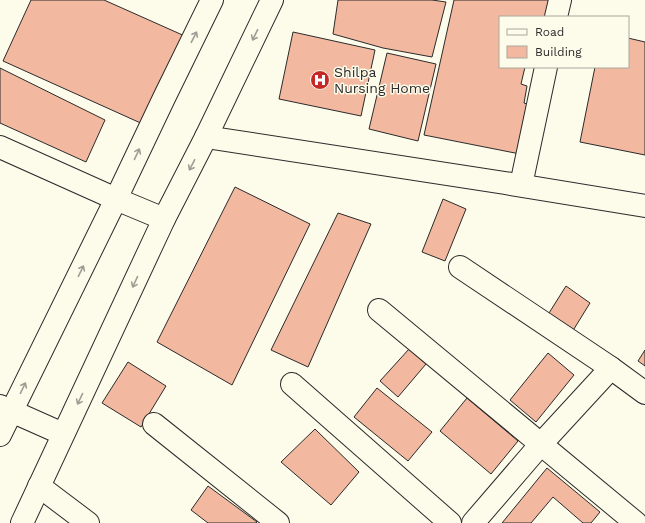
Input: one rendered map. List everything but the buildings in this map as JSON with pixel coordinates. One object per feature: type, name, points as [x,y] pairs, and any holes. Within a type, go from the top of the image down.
[{"type":"street","points":[[0,435],[6,409],[116,200],[212,0]]},
{"type":"street","points":[[22,523],[164,219],[206,137],[272,0]]},
{"type":"street","points":[[556,16],[560,0]]},
{"type":"street","points":[[521,186],[546,68]]},
{"type":"street","points":[[206,137],[645,206]]},
{"type":"street","points":[[0,147],[116,200],[164,219]]},
{"type":"street","points":[[460,267],[611,368],[645,393]]},
{"type":"street","points":[[379,310],[636,523]]},
{"type":"street","points":[[473,523],[541,444],[611,368]]},
{"type":"street","points":[[292,384],[450,523]]},
{"type":"street","points":[[6,409],[63,434]]},
{"type":"street","points":[[154,424],[278,523]]},
{"type":"street","points":[[39,486],[88,523]]},
{"type":"place","name":"Shilpa Nursing Home","points":[[320,80]]}]
